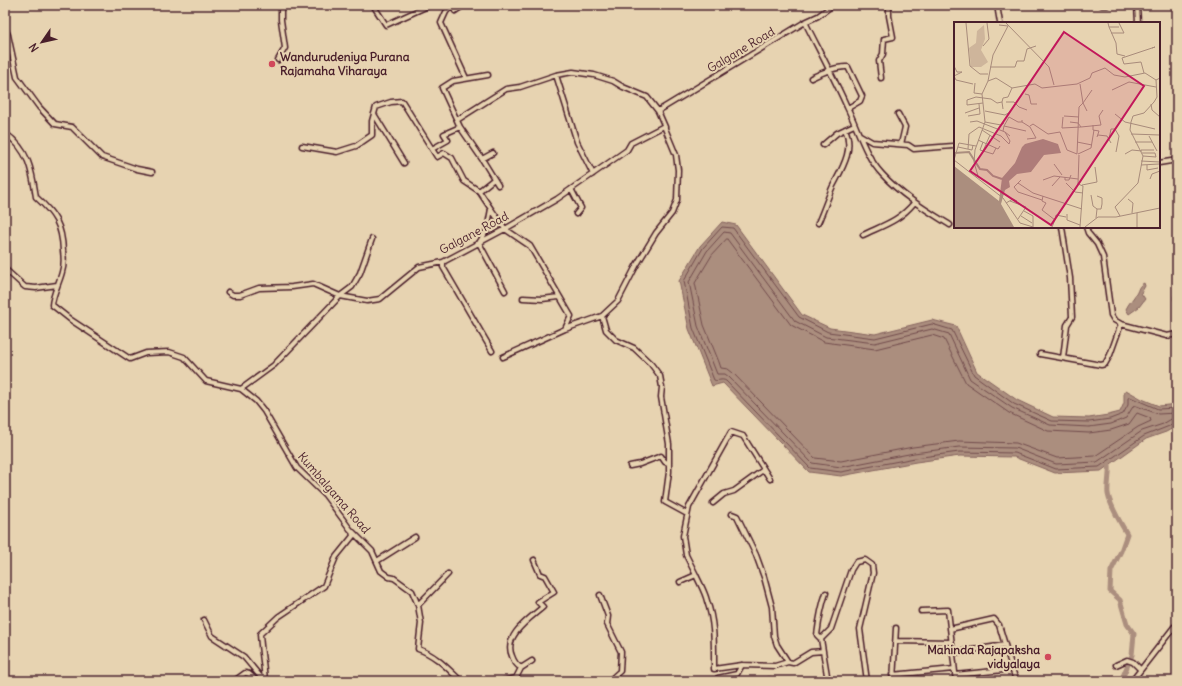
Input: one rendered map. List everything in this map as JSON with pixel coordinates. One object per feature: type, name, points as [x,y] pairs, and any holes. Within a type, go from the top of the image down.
[{"type":"street","points":[[278,60],[285,48],[281,20],[282,5]]},
{"type":"street","points":[[372,5],[386,25],[430,5]]},
{"type":"street","points":[[464,5],[455,10],[452,5],[446,12],[441,23],[466,78]]},
{"type":"street","name":"Galgane Road","points":[[658,111],[805,22],[818,16],[833,5]]},
{"type":"street","points":[[881,78],[879,61],[883,54],[884,39],[893,37],[889,16],[889,5]]},
{"type":"street","points":[[997,5],[1000,22]]},
{"type":"street","points":[[1102,5],[1107,5]]},
{"type":"street","points":[[1137,5],[1138,22]]},
{"type":"street","points":[[805,22],[848,108],[854,125],[870,158],[881,174],[914,203],[950,225]]},
{"type":"street","points":[[5,28],[8,35],[17,77],[39,107],[55,124],[72,127],[102,157],[136,169],[152,172]]},
{"type":"street","points":[[811,78],[824,71],[848,67],[862,96],[860,101],[848,108]]},
{"type":"street","points":[[457,120],[506,89],[520,88],[556,75],[574,72],[594,75],[613,81],[647,97],[658,111],[676,157],[677,187]]},
{"type":"street","points":[[488,75],[453,81],[442,88],[460,127],[498,185]]},
{"type":"street","points":[[556,75],[578,142],[593,174]]},
{"type":"street","points":[[302,146],[336,152],[356,146],[372,135],[372,121],[376,107],[391,102],[402,101],[437,157],[444,153],[452,158],[464,181],[479,191],[505,229],[530,246],[571,316],[565,329]]},
{"type":"street","points":[[374,114],[404,163]]},
{"type":"street","points":[[898,114],[905,127],[901,144]]},
{"type":"street","points":[[823,145],[837,134],[854,125]]},
{"type":"street","points":[[503,357],[565,329],[602,316],[618,301],[636,266],[656,233],[672,213],[677,200],[678,170],[676,154],[664,126]]},
{"type":"street","name":"Galgane Road","points":[[228,292],[233,295],[258,288],[292,287],[313,284],[340,296],[367,301],[380,299],[419,267],[443,262],[505,229],[556,199],[593,174],[627,150],[631,143],[664,126]]},
{"type":"street","points":[[432,149],[448,140],[444,134],[460,127]]},
{"type":"street","points":[[818,223],[833,186],[844,166],[849,142],[845,129]]},
{"type":"street","name":"Kumbalgama Road","points":[[5,133],[24,152],[31,169],[36,198],[47,206],[57,220],[63,236],[63,272],[53,296],[52,305],[71,320],[130,359],[146,353],[169,352],[184,357],[206,381],[241,389],[256,401],[264,411],[297,468],[325,495],[350,529],[372,551],[381,571],[412,591],[418,605],[421,623],[418,649],[440,661],[461,681]]},
{"type":"street","points":[[860,135],[872,142],[908,145],[914,149],[952,146]]},
{"type":"street","points":[[482,159],[493,153]]},
{"type":"street","points":[[1160,163],[1177,160]]},
{"type":"street","points":[[479,191],[494,179]]},
{"type":"street","points":[[571,189],[582,208],[576,214]]},
{"type":"street","points":[[863,235],[895,220],[906,213],[914,203]]},
{"type":"street","points":[[491,209],[487,230],[479,243],[505,291]]},
{"type":"street","points":[[1062,228],[1070,278],[1072,317],[1067,325],[1063,358]]},
{"type":"street","points":[[1086,228],[1097,244],[1103,257],[1111,315],[1114,320],[1121,324],[1167,336],[1177,334]]},
{"type":"street","points":[[241,389],[274,365],[340,296],[352,287],[360,274],[372,239]]},
{"type":"street","points":[[443,262],[443,267],[492,352]]},
{"type":"street","points":[[5,269],[25,287],[36,288],[57,285]]},
{"type":"street","points":[[523,298],[542,299],[559,297]]},
{"type":"street","points":[[602,316],[606,330],[616,340],[634,348],[651,364],[660,376],[662,387],[660,397],[669,444],[669,472],[665,502],[687,514]]},
{"type":"street","points":[[1040,354],[1101,365],[1105,364],[1110,356],[1121,324]]},
{"type":"street","points":[[770,479],[743,436],[731,432],[689,507],[683,536],[686,555],[707,601],[714,640],[714,669],[742,665],[775,666],[788,662],[793,663],[811,652],[823,651]]},
{"type":"street","points":[[630,466],[661,456],[665,462],[669,463]]},
{"type":"street","points":[[713,503],[724,494],[734,491],[764,470]]},
{"type":"street","points":[[732,514],[737,516],[756,555],[772,607],[774,636],[777,645],[788,662]]},
{"type":"street","points":[[265,681],[260,634],[278,617],[324,586],[336,557],[352,536],[352,531],[350,529]]},
{"type":"street","points":[[377,561],[415,537]]},
{"type":"street","points":[[521,668],[515,664],[510,652],[509,642],[518,630],[543,607],[538,602],[554,592],[545,576],[540,574],[534,560]]},
{"type":"street","points":[[821,639],[831,629],[850,570],[856,562],[866,560],[872,565],[873,573],[860,629],[867,681]]},
{"type":"street","points":[[418,605],[448,574]]},
{"type":"street","points":[[680,582],[696,575]]},
{"type":"street","points":[[826,593],[821,606],[817,635],[821,639],[828,681]]},
{"type":"street","points":[[600,595],[608,616],[607,624],[621,652],[620,672],[609,681]]},
{"type":"street","points":[[921,610],[948,610],[956,681]]},
{"type":"street","points":[[950,629],[994,619],[999,625],[1016,681]]},
{"type":"street","points":[[204,620],[212,636],[244,657],[265,681]]},
{"type":"street","points":[[1132,681],[1140,669],[1177,625]]},
{"type":"street","points":[[893,681],[892,676],[896,628]]},
{"type":"street","points":[[896,642],[951,642]]},
{"type":"street","points":[[952,653],[1005,645]]},
{"type":"street","points":[[1116,666],[1127,660],[1133,662],[1140,669]]},
{"type":"street","points":[[504,681],[516,678],[521,668],[532,661]]},
{"type":"street","points":[[718,678],[737,674],[742,665]]},
{"type":"street","points":[[892,676],[954,669]]},
{"type":"street","points":[[955,675],[1013,670]]},
{"type":"street","points":[[234,681],[244,673],[249,674],[257,681]]},
{"type":"street","points":[[768,680],[775,681]]},
{"type":"water","points":[[722,222],[736,225],[802,315],[830,328],[875,334],[932,320],[956,326],[977,372],[1017,400],[1053,417],[1089,418],[1120,412],[1124,403],[1124,394],[1126,390],[1159,406],[1177,404],[1177,426],[1166,432],[1146,439],[1101,471],[1055,473],[1014,457],[960,456],[916,462],[841,476],[809,472],[723,383],[712,386],[689,329],[679,281],[700,246]]},
{"type":"water","points":[[1144,283],[1145,286],[1141,293],[1145,299],[1139,307],[1129,314],[1126,309],[1140,286]]},
{"type":"waterway","points":[[1109,465],[1109,498],[1127,534],[1121,551],[1111,571],[1110,591],[1120,600],[1127,624],[1134,634],[1132,655],[1121,681]]},
{"type":"place","name":"Wandurudeniya Purana Rajamaha Viharaya","points":[[272,64]]},
{"type":"place","name":"Mahinda Rajapaksha vidyalaya","points":[[1048,657]]}]
